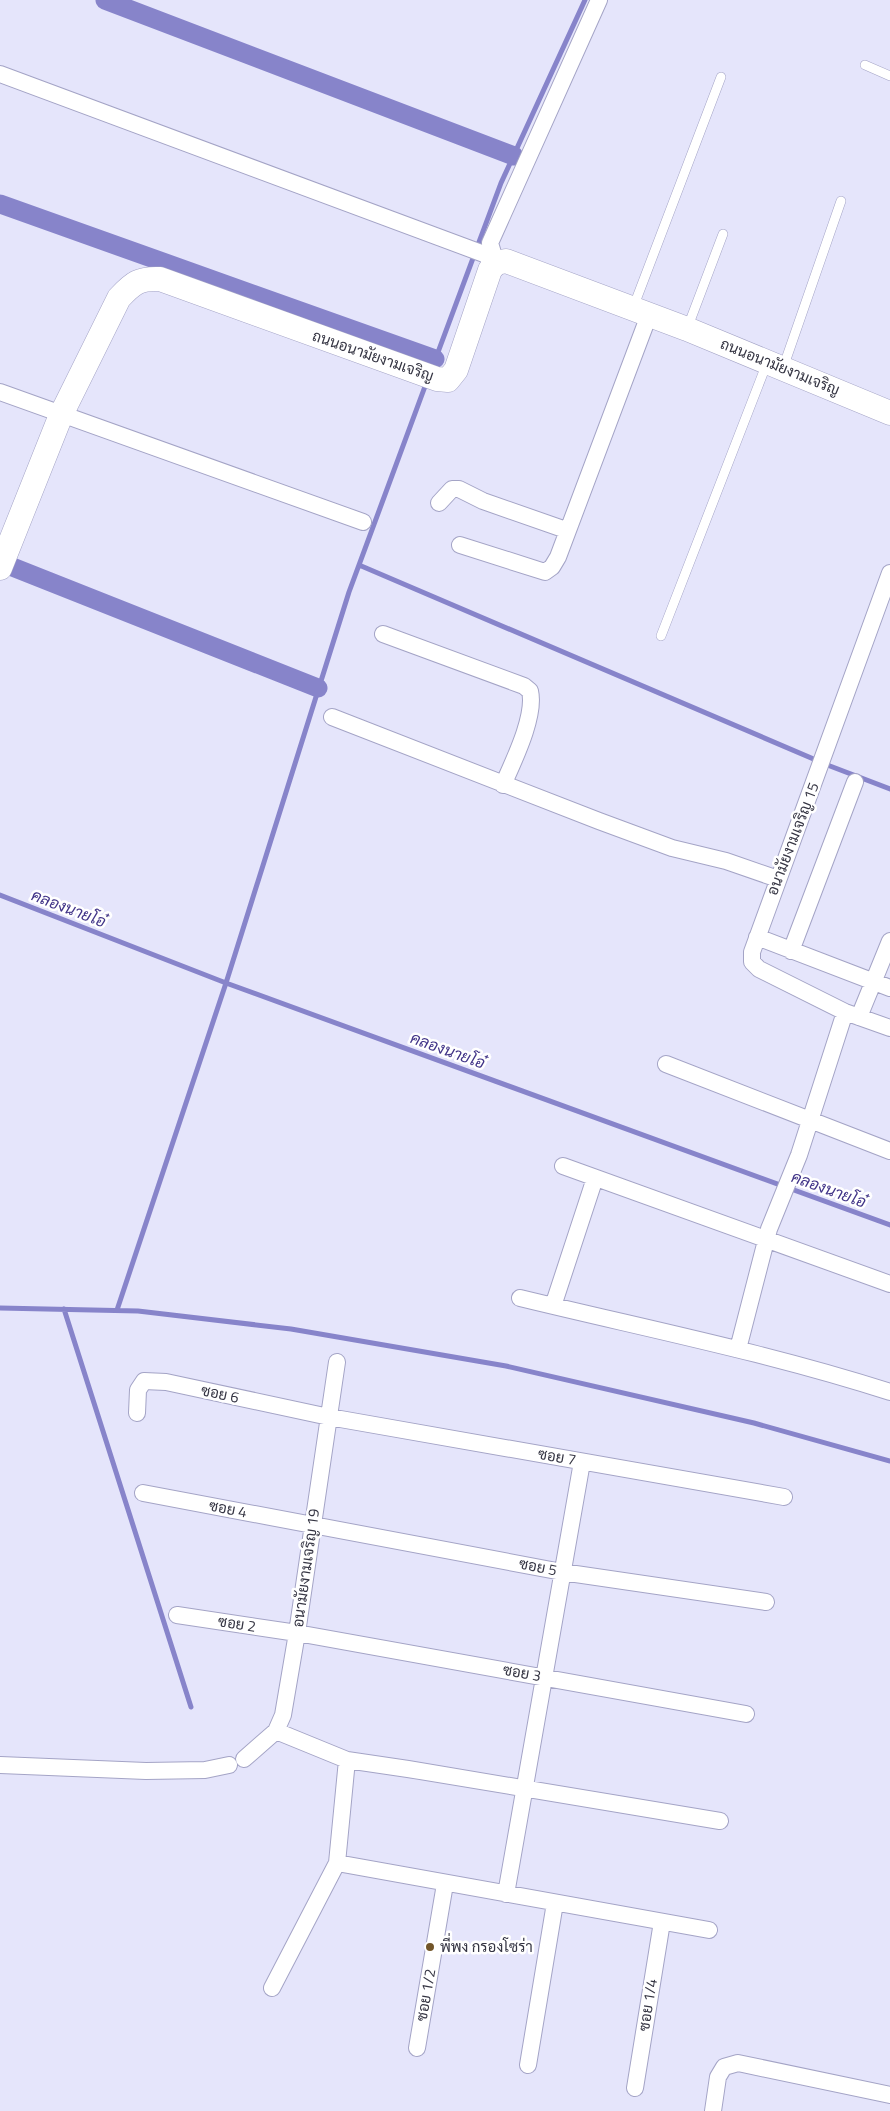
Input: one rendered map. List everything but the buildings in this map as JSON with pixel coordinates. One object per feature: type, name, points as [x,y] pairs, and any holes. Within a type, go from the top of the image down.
[{"type":"street","points":[[496,263],[490,243],[599,0]]},
{"type":"street","points":[[0,74],[484,254],[496,263]]},
{"type":"street","name":"ถนนอนามัยงามเจริญ","points":[[0,568],[61,415],[119,298],[129,287],[144,279],[160,279],[437,379],[448,380],[456,370],[490,270],[496,263],[506,261],[687,329],[890,413]]},
{"type":"street","points":[[460,545],[545,572],[552,567],[558,557],[641,312]]},
{"type":"street","points":[[0,392],[363,522]]},
{"type":"street","points":[[440,504],[452,489],[459,489],[483,501],[566,530]]},
{"type":"street","name":"อนามัยงามเจริญ 15","points":[[890,573],[752,952],[752,962],[759,969],[852,1014],[890,1028]]},
{"type":"street","points":[[384,634],[524,686],[530,691],[531,706],[521,744],[503,785]]},
{"type":"street","points":[[332,717],[503,785],[672,848],[726,860],[778,879]]},
{"type":"street","points":[[791,951],[855,782]]},
{"type":"street","points":[[757,937],[890,988]]},
{"type":"street","points":[[738,1349],[766,1240],[852,1014],[874,982],[890,941]]},
{"type":"street","points":[[666,1064],[890,1151]]},
{"type":"street","points":[[563,1166],[890,1284]]},
{"type":"street","points":[[553,1306],[596,1178]]},
{"type":"street","points":[[520,1298],[738,1349],[836,1374],[890,1392]]},
{"type":"street","name":"อนามัยงามเจริญ 19","points":[[276,1731],[286,1700],[337,1362]]},
{"type":"street","name":"ซอย 6","points":[[137,1413],[138,1390],[144,1381],[166,1382],[329,1417]]},
{"type":"street","name":"ซอย 7","points":[[329,1417],[784,1497]]},
{"type":"street","points":[[506,1894],[582,1462]]},
{"type":"street","name":"ซอย 4","points":[[143,1493],[312,1524]]},
{"type":"street","name":"ซอย 5","points":[[312,1524],[562,1572],[766,1602]]},
{"type":"street","name":"ซอย 2","points":[[177,1615],[297,1633]]},
{"type":"street","name":"ซอย 3","points":[[297,1633],[746,1714]]},
{"type":"street","points":[[244,1759],[276,1731],[347,1760],[720,1821]]},
{"type":"street","points":[[272,1988],[337,1863],[347,1760]]},
{"type":"street","points":[[0,1765],[146,1770],[206,1770],[229,1765]]},
{"type":"street","points":[[337,1863],[445,1884],[709,1930]]},
{"type":"street","name":"ซอย 1/2","points":[[417,2048],[445,1884]]},
{"type":"street","points":[[528,2065],[555,1903]]},
{"type":"street","name":"ซอย 1/4","points":[[635,2088],[662,1922]]},
{"type":"street","points":[[713,2111],[718,2077],[724,2067],[738,2063],[890,2095]]},
{"type":"lane","points":[[865,65],[890,76]]},
{"type":"lane","points":[[641,312],[720,77]]},
{"type":"lane","points":[[661,636],[775,366],[841,200]]},
{"type":"lane","points":[[687,329],[723,234]]},
{"type":"waterway","points":[[105,0],[514,156]]},
{"type":"waterway","points":[[431,371],[501,183],[585,0]]},
{"type":"waterway","points":[[0,204],[435,359]]},
{"type":"waterway","points":[[117,1310],[226,983],[349,592],[427,381]]},
{"type":"waterway","points":[[0,562],[318,688]]},
{"type":"waterway","points":[[359,565],[830,766],[890,789]]},
{"type":"waterway","name":"คลองนายโอ๋","points":[[0,895],[226,983],[890,1225]]},
{"type":"waterway","points":[[0,1308],[138,1311],[291,1329],[506,1366],[754,1423],[890,1461]]},
{"type":"waterway","points":[[64,1309],[191,1707]]},
{"type":"place","name":"พี่พง กรองโซร่า","points":[[430,1947]]}]
